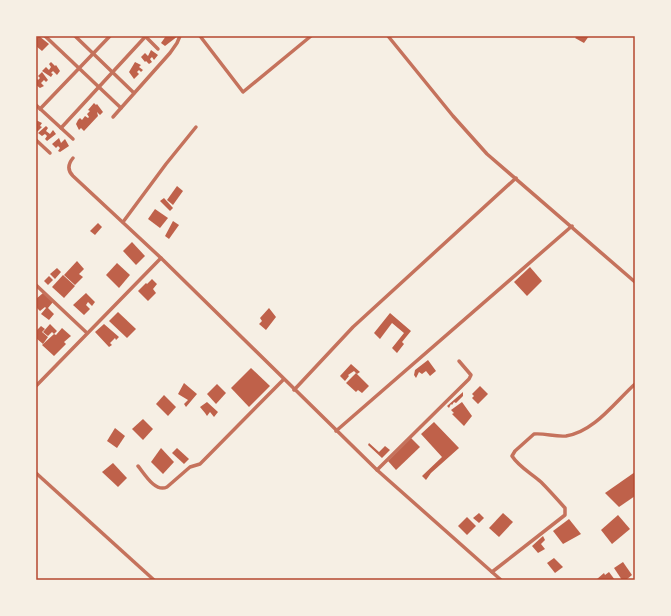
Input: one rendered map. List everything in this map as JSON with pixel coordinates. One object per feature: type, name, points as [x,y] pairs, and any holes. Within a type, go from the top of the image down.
[{"type":"street","points":[[45,36],[121,108]]},
{"type":"street","points":[[75,36],[134,94]]},
{"type":"street","points":[[40,109],[110,36]]},
{"type":"street","points":[[61,128],[145,36],[158,49]]},
{"type":"street","points":[[113,117],[177,43],[180,36]]},
{"type":"street","points":[[200,36],[243,92],[311,36]]},
{"type":"street","points":[[388,36],[487,154],[635,282]]},
{"type":"street","points":[[36,105],[73,139]]},
{"type":"street","points":[[123,222],[166,164],[196,127]]},
{"type":"street","points":[[36,140],[50,153]]},
{"type":"street","points":[[73,158],[69,165],[71,174],[161,258],[336,432],[501,580]]},
{"type":"street","points":[[294,390],[353,327],[516,178]]},
{"type":"street","points":[[336,432],[572,226]]},
{"type":"street","points":[[36,386],[161,258]]},
{"type":"street","points":[[36,285],[87,333]]},
{"type":"street","points":[[377,470],[469,379],[471,375],[459,361]]},
{"type":"street","points":[[138,466],[157,488],[163,489],[190,467],[200,464],[283,380]]},
{"type":"street","points":[[492,572],[565,515],[565,508],[542,483],[515,461],[512,456],[515,451],[534,434],[564,436],[576,434],[590,426],[635,384]]},
{"type":"street","points":[[36,473],[154,580]]},
{"type":"building","points":[[39,36],[49,44],[42,51],[36,46],[36,39]]},
{"type":"building","points":[[166,36],[178,36],[165,46],[161,43]]},
{"type":"building","points":[[577,36],[589,36],[584,43],[575,38]]},
{"type":"building","points":[[151,50],[158,55],[154,60],[152,57],[150,59],[152,62],[149,64],[141,57],[145,53],[148,56]]},
{"type":"building","points":[[51,62],[55,66],[56,65],[60,71],[57,75],[53,71],[51,73],[53,74],[51,77],[42,71],[46,67],[49,70],[51,67],[49,64]]},
{"type":"building","points":[[135,62],[141,65],[139,67],[143,70],[141,72],[139,70],[137,72],[139,74],[134,79],[129,72]]},
{"type":"building","points":[[42,72],[48,80],[46,82],[44,80],[41,83],[44,86],[40,88],[36,85],[36,78],[38,80],[40,78],[38,76]]},
{"type":"building","points":[[94,103],[96,105],[97,104],[103,112],[100,115],[97,112],[98,116],[84,131],[81,128],[79,130],[76,124],[78,120],[80,118],[82,120],[85,116],[88,118],[89,117],[87,114],[90,111],[88,110]]},
{"type":"building","points":[[36,120],[42,123],[40,126],[42,127],[37,132]]},
{"type":"building","points":[[46,126],[48,128],[46,131],[50,134],[53,130],[56,134],[47,141],[45,139],[47,136],[45,134],[42,136],[38,133]]},
{"type":"building","points":[[59,138],[61,143],[65,139],[69,146],[60,152],[58,151],[60,148],[58,146],[56,148],[52,144]]},
{"type":"building","points":[[177,186],[183,191],[173,205],[167,200]]},
{"type":"building","points":[[164,198],[173,208],[170,211],[160,201]]},
{"type":"building","points":[[155,209],[168,218],[160,228],[148,219]]},
{"type":"building","points":[[173,221],[179,225],[169,239],[165,236]]},
{"type":"building","points":[[98,223],[102,227],[95,235],[90,231]]},
{"type":"building","points":[[132,242],[145,256],[136,265],[123,251]]},
{"type":"building","points":[[77,261],[84,269],[79,274],[83,277],[75,285],[64,275]]},
{"type":"building","points":[[117,263],[130,275],[119,288],[106,275]]},
{"type":"building","points":[[530,267],[542,281],[527,296],[514,282]]},
{"type":"building","points":[[57,268],[61,272],[55,279],[50,274]]},
{"type":"building","points":[[63,275],[75,286],[64,298],[52,287]]},
{"type":"building","points":[[49,276],[53,280],[48,285],[44,281]]},
{"type":"building","points":[[152,279],[157,284],[153,289],[156,293],[148,301],[138,291]]},
{"type":"building","points":[[43,293],[53,302],[48,308],[54,314],[49,320],[41,314],[46,308],[45,307],[40,311],[36,307],[36,299]]},
{"type":"building","points":[[86,293],[95,302],[92,306],[88,302],[86,305],[90,309],[84,315],[73,305]]},
{"type":"building","points":[[269,308],[276,317],[266,330],[259,324],[262,321],[260,318]]},
{"type":"building","points":[[118,312],[136,329],[127,338],[109,321]]},
{"type":"building","points":[[390,313],[411,331],[402,342],[404,344],[397,353],[392,348],[404,333],[392,323],[380,339],[374,333]]},
{"type":"building","points":[[50,324],[57,331],[54,334],[52,332],[48,336],[43,332]]},
{"type":"building","points":[[104,324],[119,337],[116,340],[115,338],[110,343],[112,345],[109,347],[95,332]]},
{"type":"building","points":[[41,326],[45,329],[42,332],[48,337],[43,344],[36,338],[36,331]]},
{"type":"building","points":[[62,328],[71,336],[64,342],[66,344],[54,356],[42,345],[54,334],[56,335]]},
{"type":"building","points":[[428,360],[436,371],[430,376],[426,371],[422,374],[419,372],[416,378],[414,375],[415,370]]},
{"type":"building","points":[[351,364],[360,372],[357,374],[354,371],[348,375],[349,376],[345,381],[340,376]]},
{"type":"building","points":[[251,368],[270,386],[249,407],[231,388]]},
{"type":"building","points":[[356,373],[369,386],[362,393],[358,390],[356,392],[346,383]]},
{"type":"building","points":[[184,383],[197,394],[186,407],[184,404],[188,400],[178,394]]},
{"type":"building","points":[[217,384],[226,393],[216,404],[207,394]]},
{"type":"building","points":[[480,386],[488,394],[478,404],[472,398],[474,396],[472,394]]},
{"type":"building","points":[[463,392],[463,396],[456,403],[454,402],[452,405],[451,404],[449,408],[447,406]]},
{"type":"building","points":[[164,395],[176,407],[168,416],[156,404]]},
{"type":"building","points":[[207,402],[218,412],[214,417],[210,412],[207,416],[200,407]]},
{"type":"building","points":[[462,402],[472,416],[464,426],[452,414],[454,413],[451,410]]},
{"type":"building","points":[[143,419],[153,429],[143,440],[132,429]]},
{"type":"building","points":[[434,422],[459,448],[431,473],[426,480],[422,476],[442,457],[421,434]]},
{"type":"building","points":[[115,428],[125,436],[117,448],[107,441]]},
{"type":"building","points":[[411,438],[420,447],[396,470],[388,461]]},
{"type":"building","points":[[369,443],[379,452],[385,446],[390,450],[382,458],[368,445]]},
{"type":"building","points":[[161,448],[174,462],[163,474],[151,462]]},
{"type":"building","points":[[177,448],[189,459],[184,464],[172,453]]},
{"type":"building","points":[[113,463],[127,478],[118,487],[102,472]]},
{"type":"building","points":[[635,472],[635,496],[619,507],[605,493]]},
{"type":"building","points":[[479,513],[484,518],[479,523],[473,518]]},
{"type":"building","points":[[503,513],[513,522],[499,537],[489,528]]},
{"type":"building","points":[[618,515],[630,529],[612,544],[601,530]]},
{"type":"building","points":[[467,517],[476,526],[467,535],[458,526]]},
{"type":"building","points":[[569,519],[581,534],[563,544],[553,531]]},
{"type":"building","points":[[543,536],[545,540],[541,544],[545,549],[538,553],[532,546]]},
{"type":"building","points":[[554,558],[563,567],[555,573],[547,563]]},
{"type":"building","points":[[623,562],[632,575],[626,580],[622,580],[614,568]]},
{"type":"building","points":[[609,572],[615,580],[597,579],[604,573],[605,575]]}]
